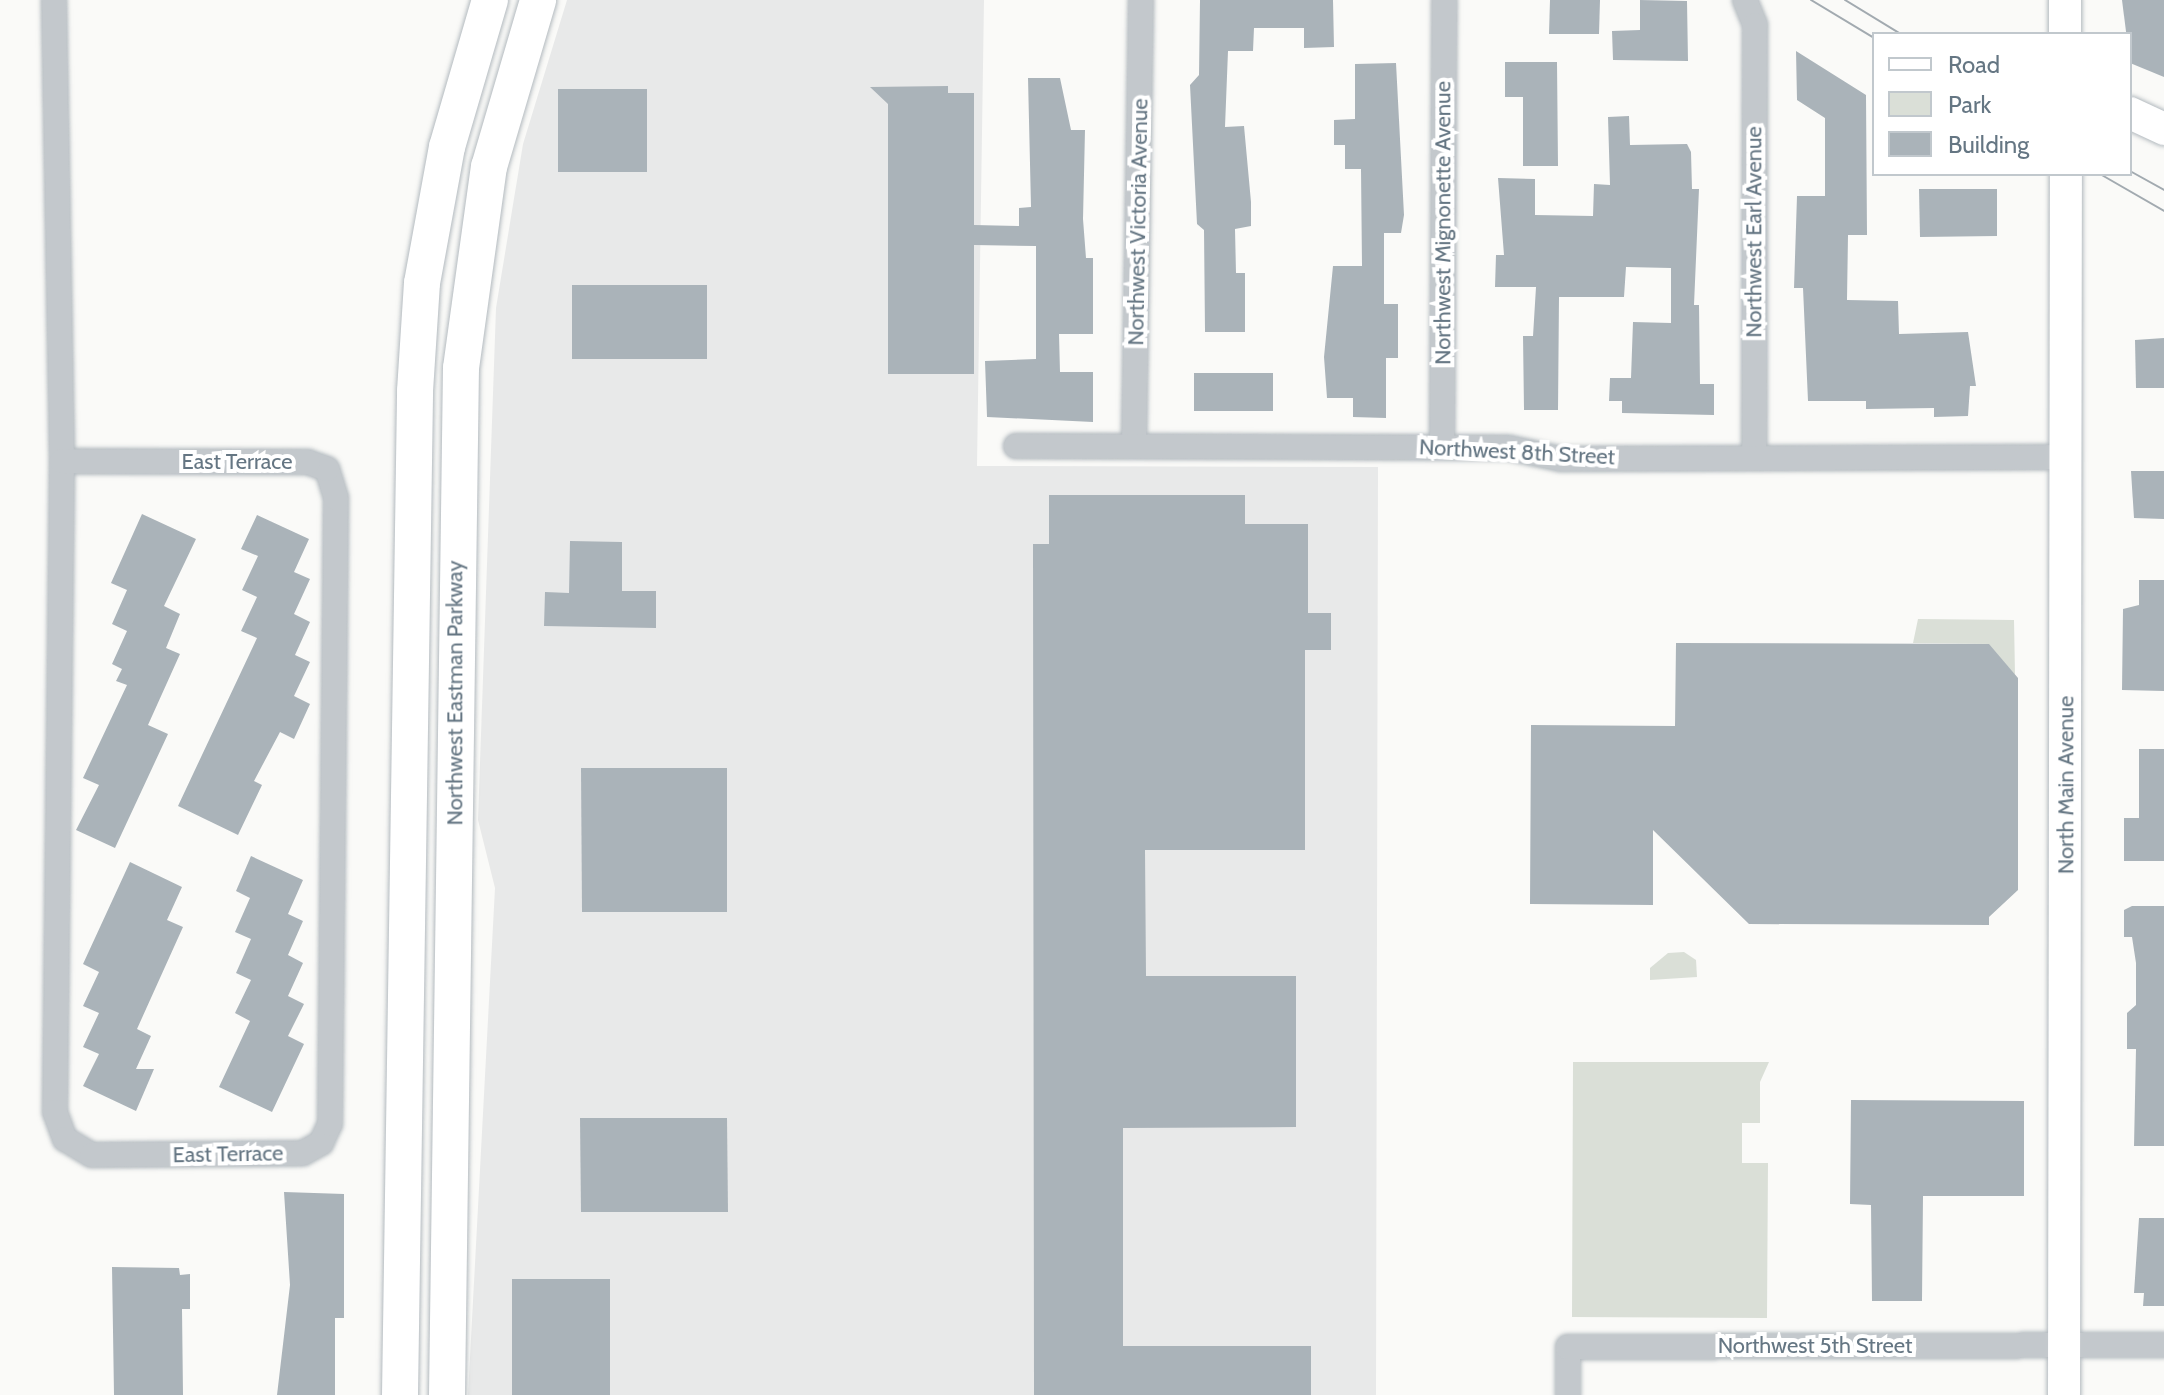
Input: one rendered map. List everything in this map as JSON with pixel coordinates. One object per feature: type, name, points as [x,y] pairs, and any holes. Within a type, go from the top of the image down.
[{"type":"main road","name":"Northwest Eastman Parkway","points":[[400,1395],[416,375],[422,283],[447,147],[490,0]]},
{"type":"main road","name":"Northwest Eastman Parkway","points":[[447,1395],[461,368],[489,167],[538,0]]},
{"type":"street","name":"East Terrace","points":[[54,0],[62,461],[55,1112],[65,1139],[92,1155],[303,1153],[321,1143],[330,1124],[336,498],[327,469],[308,462],[62,461]]},
{"type":"street","name":"Northwest Victoria Avenue","points":[[1134,444],[1141,0]]},
{"type":"street","name":"Northwest Mignonette Avenue","points":[[1442,447],[1444,0]]},
{"type":"street","points":[[2065,0],[2065,32]]},
{"type":"street","name":"Northwest Earl Avenue","points":[[1748,3],[1754,457]]},
{"type":"street","points":[[2132,114],[2164,129]]},
{"type":"street","name":"North Main Avenue","points":[[2064,1395],[2066,176]]},
{"type":"street","name":"Northwest 8th Street","points":[[1016,446],[1134,444],[1509,448],[1561,459],[2066,457]]},
{"type":"street","name":"Northwest 5th Street","points":[[1568,1395],[1568,1347],[2164,1345]]},
{"type":"shaded area","points":[[567,0],[984,0],[977,466],[1378,467],[1376,1395],[468,1395],[495,888],[478,820],[496,308],[523,144]]},
{"type":"green space","points":[[1918,619],[2014,620],[2015,675],[1988,644],[1913,643]]},
{"type":"green space","points":[[1684,952],[1696,960],[1697,977],[1650,980],[1650,968],[1668,953]]},
{"type":"green space","points":[[1573,1062],[1769,1062],[1760,1082],[1760,1123],[1742,1123],[1742,1163],[1768,1163],[1767,1318],[1572,1317]]},
{"type":"building","points":[[1200,0],[1333,0],[1334,47],[1304,48],[1304,28],[1254,28],[1253,51],[1228,51],[1225,127],[1244,126],[1251,202],[1251,226],[1235,229],[1236,273],[1245,273],[1245,332],[1205,332],[1204,230],[1197,224],[1190,85],[1199,75]]},
{"type":"building","points":[[1550,0],[1600,0],[1599,34],[1549,34]]},
{"type":"building","points":[[1640,0],[1687,1],[1688,61],[1613,60],[1612,31],[1640,30]]},
{"type":"building","points":[[2122,0],[2164,0],[2164,77],[2132,64],[2132,32],[2126,32]]},
{"type":"building","points":[[1796,51],[1866,95],[1867,235],[1848,235],[1847,300],[1898,301],[1899,334],[1968,332],[1976,386],[1970,386],[1968,416],[1934,417],[1934,408],[1866,409],[1866,401],[1808,401],[1803,288],[1794,288],[1797,196],[1825,196],[1825,118],[1797,100]]},
{"type":"building","points":[[1505,62],[1557,62],[1558,166],[1523,166],[1523,97],[1505,97]]},
{"type":"building","points":[[1396,63],[1404,215],[1401,233],[1384,233],[1384,304],[1398,304],[1398,358],[1386,358],[1386,418],[1353,417],[1353,398],[1327,398],[1324,357],[1333,266],[1362,266],[1361,169],[1345,169],[1345,145],[1334,145],[1334,120],[1355,119],[1355,64]]},
{"type":"building","points":[[1028,78],[1060,78],[1071,130],[1085,130],[1083,219],[1086,258],[1093,258],[1093,334],[1059,334],[1060,372],[1093,372],[1093,422],[987,417],[985,361],[1036,359],[1036,246],[974,245],[974,374],[888,374],[888,104],[870,87],[948,86],[948,93],[974,93],[974,225],[1019,226],[1019,208],[1031,207]]},
{"type":"building","points":[[558,89],[647,89],[647,172],[558,172]]},
{"type":"building","points":[[1629,116],[1630,145],[1687,144],[1691,152],[1692,189],[1699,189],[1694,305],[1699,305],[1700,384],[1714,384],[1714,415],[1622,413],[1622,401],[1609,401],[1610,378],[1631,378],[1633,322],[1671,323],[1671,268],[1626,267],[1624,297],[1559,297],[1558,410],[1524,410],[1523,336],[1533,336],[1536,287],[1495,287],[1496,255],[1504,255],[1498,178],[1535,179],[1535,215],[1593,216],[1594,184],[1610,185],[1608,117]]},
{"type":"building","points":[[1919,189],[1997,189],[1997,236],[1920,237]]},
{"type":"building","points":[[572,285],[707,285],[707,359],[572,359]]},
{"type":"building","points":[[2164,338],[2164,388],[2136,388],[2135,340]]},
{"type":"building","points":[[1194,373],[1273,373],[1273,411],[1194,411]]},
{"type":"building","points":[[2131,471],[2164,471],[2164,519],[2134,518]]},
{"type":"building","points":[[1049,495],[1245,495],[1245,524],[1308,524],[1308,613],[1331,613],[1331,650],[1305,650],[1305,850],[1145,850],[1146,976],[1296,976],[1296,1127],[1123,1128],[1123,1346],[1311,1346],[1311,1395],[1034,1395],[1033,544],[1049,544]]},
{"type":"building","points":[[142,514],[196,539],[164,606],[180,614],[166,648],[180,654],[148,725],[168,734],[115,848],[76,830],[99,785],[83,778],[127,685],[116,681],[122,669],[112,664],[127,631],[112,624],[127,590],[111,583]]},
{"type":"building","points":[[257,515],[309,539],[294,572],[310,579],[294,614],[310,622],[295,655],[310,662],[294,696],[310,704],[294,739],[280,732],[254,781],[262,785],[238,835],[178,806],[257,638],[241,631],[257,597],[242,590],[258,556],[241,549]]},
{"type":"building","points":[[570,541],[622,542],[622,591],[656,591],[656,628],[544,626],[545,592],[569,593]]},
{"type":"building","points":[[2139,580],[2164,580],[2164,691],[2122,690],[2123,609],[2139,605]]},
{"type":"building","points":[[1676,643],[1989,644],[2018,678],[2018,890],[1989,917],[1989,925],[1749,924],[1653,830],[1653,905],[1530,904],[1531,725],[1675,726]]},
{"type":"building","points":[[2139,749],[2164,749],[2164,861],[2124,861],[2124,818],[2139,818]]},
{"type":"building","points":[[581,768],[727,768],[727,912],[582,912]]},
{"type":"building","points":[[251,856],[303,880],[288,914],[303,921],[288,955],[303,963],[288,996],[304,1004],[288,1036],[304,1044],[272,1112],[219,1087],[250,1021],[235,1013],[251,980],[236,973],[251,939],[235,932],[250,898],[236,891]]},
{"type":"building","points":[[130,862],[182,887],[167,920],[183,927],[137,1029],[151,1036],[136,1069],[154,1069],[136,1111],[83,1086],[99,1054],[83,1047],[99,1013],[83,1006],[99,972],[83,964]]},
{"type":"building","points":[[2132,906],[2164,906],[2164,1146],[2134,1146],[2136,1049],[2127,1049],[2127,1013],[2136,1005],[2136,963],[2132,937],[2124,937],[2124,910]]},
{"type":"building","points":[[1851,1100],[2024,1101],[2024,1196],[1923,1196],[1922,1301],[1872,1301],[1871,1205],[1850,1204]]},
{"type":"building","points":[[580,1118],[727,1118],[728,1212],[581,1212]]},
{"type":"building","points":[[284,1192],[344,1194],[344,1318],[335,1318],[335,1395],[277,1395],[290,1285]]},
{"type":"building","points":[[2139,1218],[2164,1218],[2164,1306],[2143,1306],[2144,1293],[2134,1293]]},
{"type":"building","points":[[112,1267],[179,1268],[180,1275],[190,1274],[190,1309],[182,1309],[183,1395],[114,1395]]},
{"type":"building","points":[[512,1279],[610,1279],[610,1395],[512,1395]]},
{"type":"tram line","points":[[1811,0],[1872,37]]},
{"type":"tram line","points":[[1845,0],[1898,32]]},
{"type":"tram line","points":[[2132,172],[2164,190]]},
{"type":"tram line","points":[[2103,176],[2164,211]]}]
